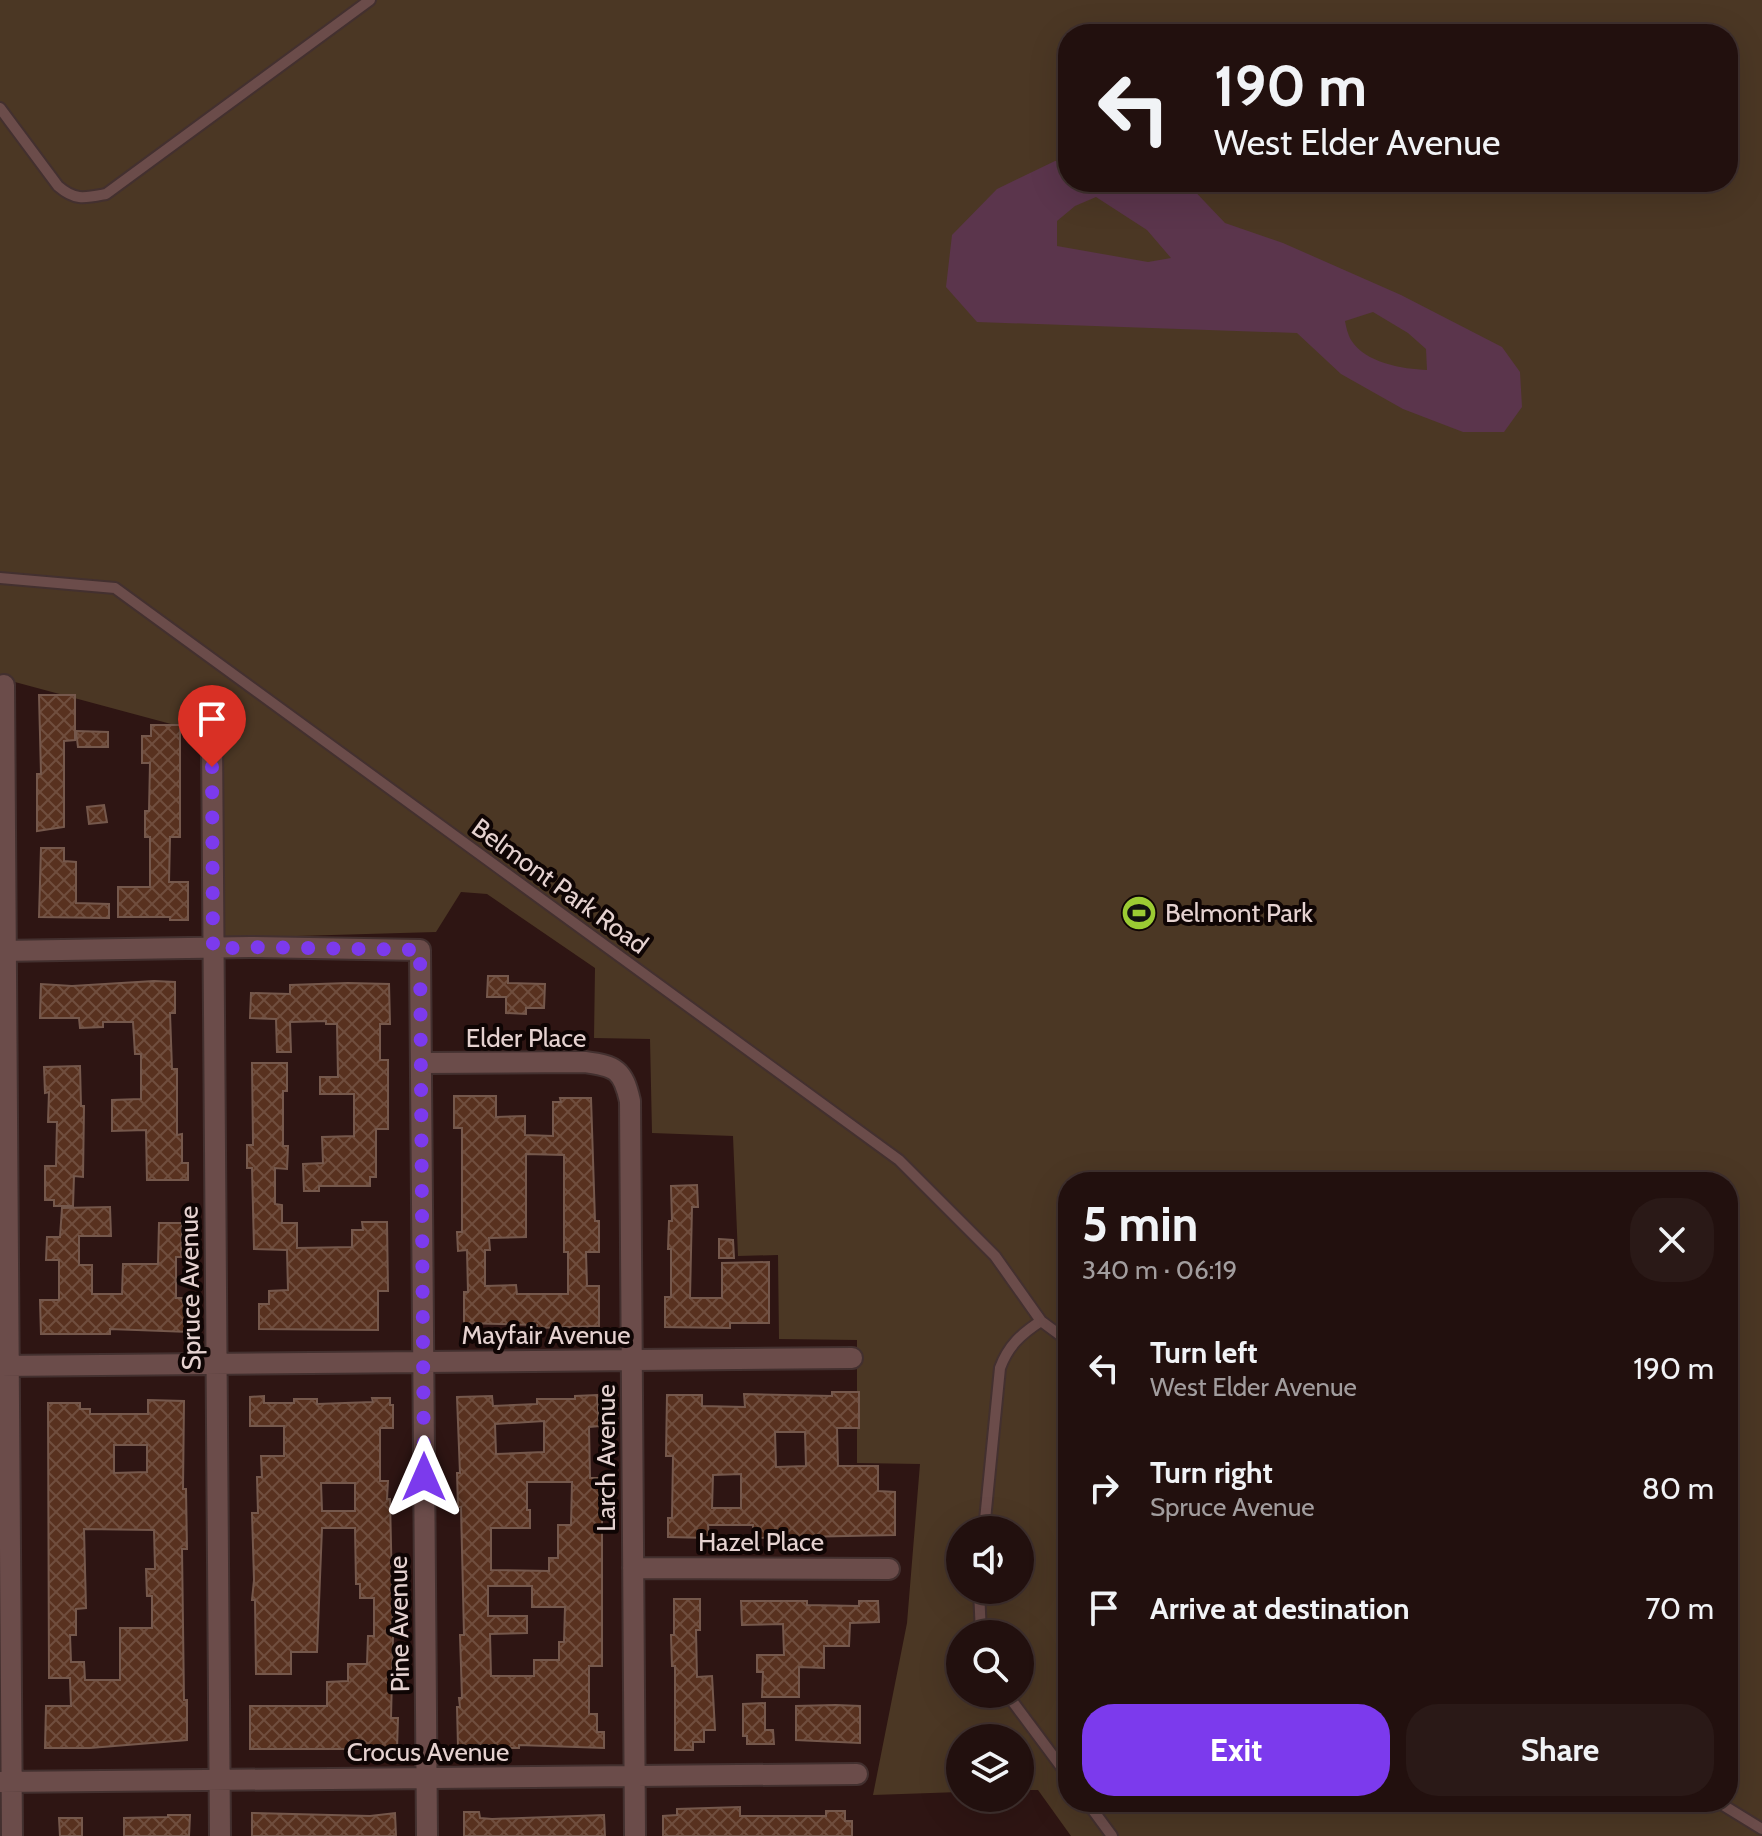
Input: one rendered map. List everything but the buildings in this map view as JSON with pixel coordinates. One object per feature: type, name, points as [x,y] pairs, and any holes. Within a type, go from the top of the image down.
[{"type":"street","points":[[4,685],[2,951],[6,1782],[12,1836]]},
{"type":"street","name":"Spruce Avenue","points":[[212,739],[220,1836]]},
{"type":"street","points":[[2,951],[213,949]]},
{"type":"street","name":"Pine Avenue","points":[[213,949],[420,950],[427,1836]]},
{"type":"street","name":"Elder Place","points":[[422,1063],[585,1062],[610,1066],[625,1080]]},
{"type":"street","name":"Larch Avenue","points":[[625,1080],[630,1101],[635,1836]]},
{"type":"street","name":"Mayfair Avenue","points":[[5,1366],[852,1358]]},
{"type":"street","name":"Hazel Place","points":[[633,1568],[889,1569]]},
{"type":"street","name":"Crocus Avenue","points":[[6,1782],[857,1774]]},
{"type":"lane","points":[[0,108],[58,186],[69,196],[81,199],[106,194],[370,0]]},
{"type":"lane","name":"Belmont Park Road","points":[[0,578],[115,588],[899,1160],[995,1256],[1041,1321],[1058,1334]]},
{"type":"lane","points":[[985,1516],[1000,1368],[1010,1346],[1041,1321]]},
{"type":"lane","points":[[1017,1708],[1058,1763]]},
{"type":"lane","points":[[1094,1812],[1112,1836]]},
{"type":"lane","points":[[1734,1812],[1762,1829]]},
{"type":"shaded area","name":"Belmont Park","points":[[0,0],[1762,0],[1762,1836],[1071,1836],[1038,1790],[1034,1790],[1034,1724],[946,1724],[946,1792],[873,1795],[907,1623],[920,1464],[857,1463],[857,1340],[779,1339],[778,1255],[738,1256],[733,1136],[652,1133],[650,1039],[594,1038],[595,968],[487,894],[461,892],[436,932],[223,938],[223,738],[0,678]]},
{"type":"shaded area","points":[[1058,161],[1058,192],[1196,192],[1225,223],[1283,243],[1401,295],[1502,347],[1520,372],[1522,407],[1504,432],[1463,432],[1403,409],[1341,374],[1297,333],[977,322],[946,287],[952,235],[997,189]],"holes":[[[1096,197],[1147,230],[1171,258],[1148,262],[1057,246],[1057,221],[1075,206]],[[1373,312],[1408,333],[1426,349],[1427,370],[1385,363],[1365,354],[1350,338],[1345,321]]]},
{"type":"place","name":"Belmont Park","points":[[1139,913]]},
{"type":"route","points":[[212,767],[213,949],[420,950],[424,1477]]}]
